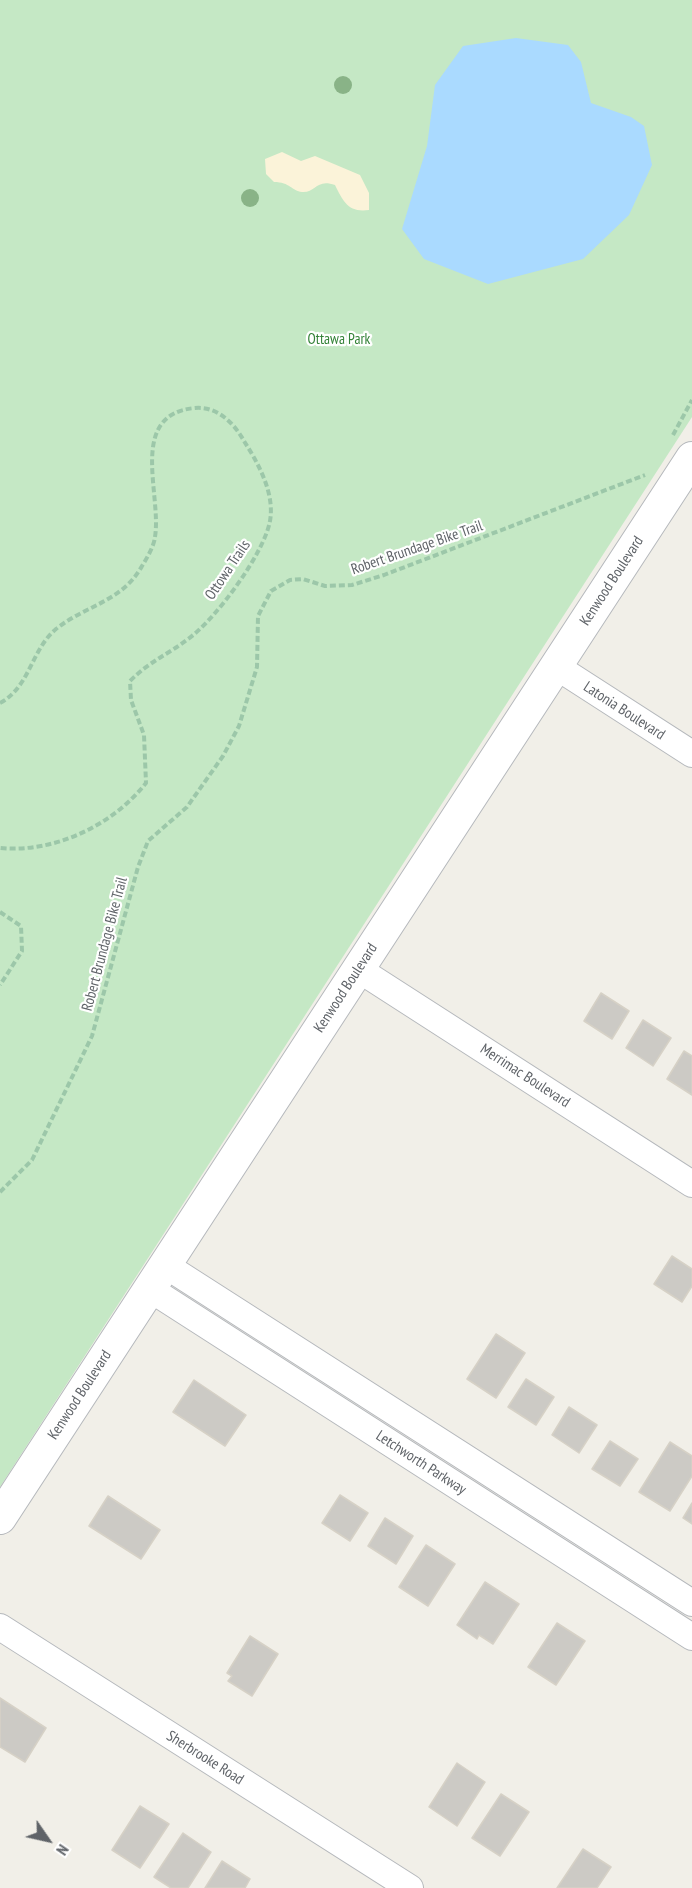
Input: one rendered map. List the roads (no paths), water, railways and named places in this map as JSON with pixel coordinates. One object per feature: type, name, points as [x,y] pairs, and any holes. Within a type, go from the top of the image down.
[{"type":"street","name":"Kenwood Boulevard","points":[[0,1518],[556,667],[681,450]]},
{"type":"street","name":"Latonia Boulevard","points":[[556,667],[692,754]]},
{"type":"street","name":"Merrimac Boulevard","points":[[358,969],[692,1184]]},
{"type":"street","name":"Letchworth Parkway","points":[[157,1277],[692,1603]]},
{"type":"street","name":"Letchworth Parkway","points":[[157,1277],[692,1637]]},
{"type":"street","name":"Sherbrooke Road","points":[[0,1627],[410,1888]]},
{"type":"water","points":[[516,38],[568,45],[581,62],[591,103],[631,117],[644,126],[652,165],[629,215],[583,259],[488,284],[424,259],[402,229],[427,146],[435,85],[463,46]]},
{"type":"park label","name":"Ottawa Park","points":[[339,340]]}]
